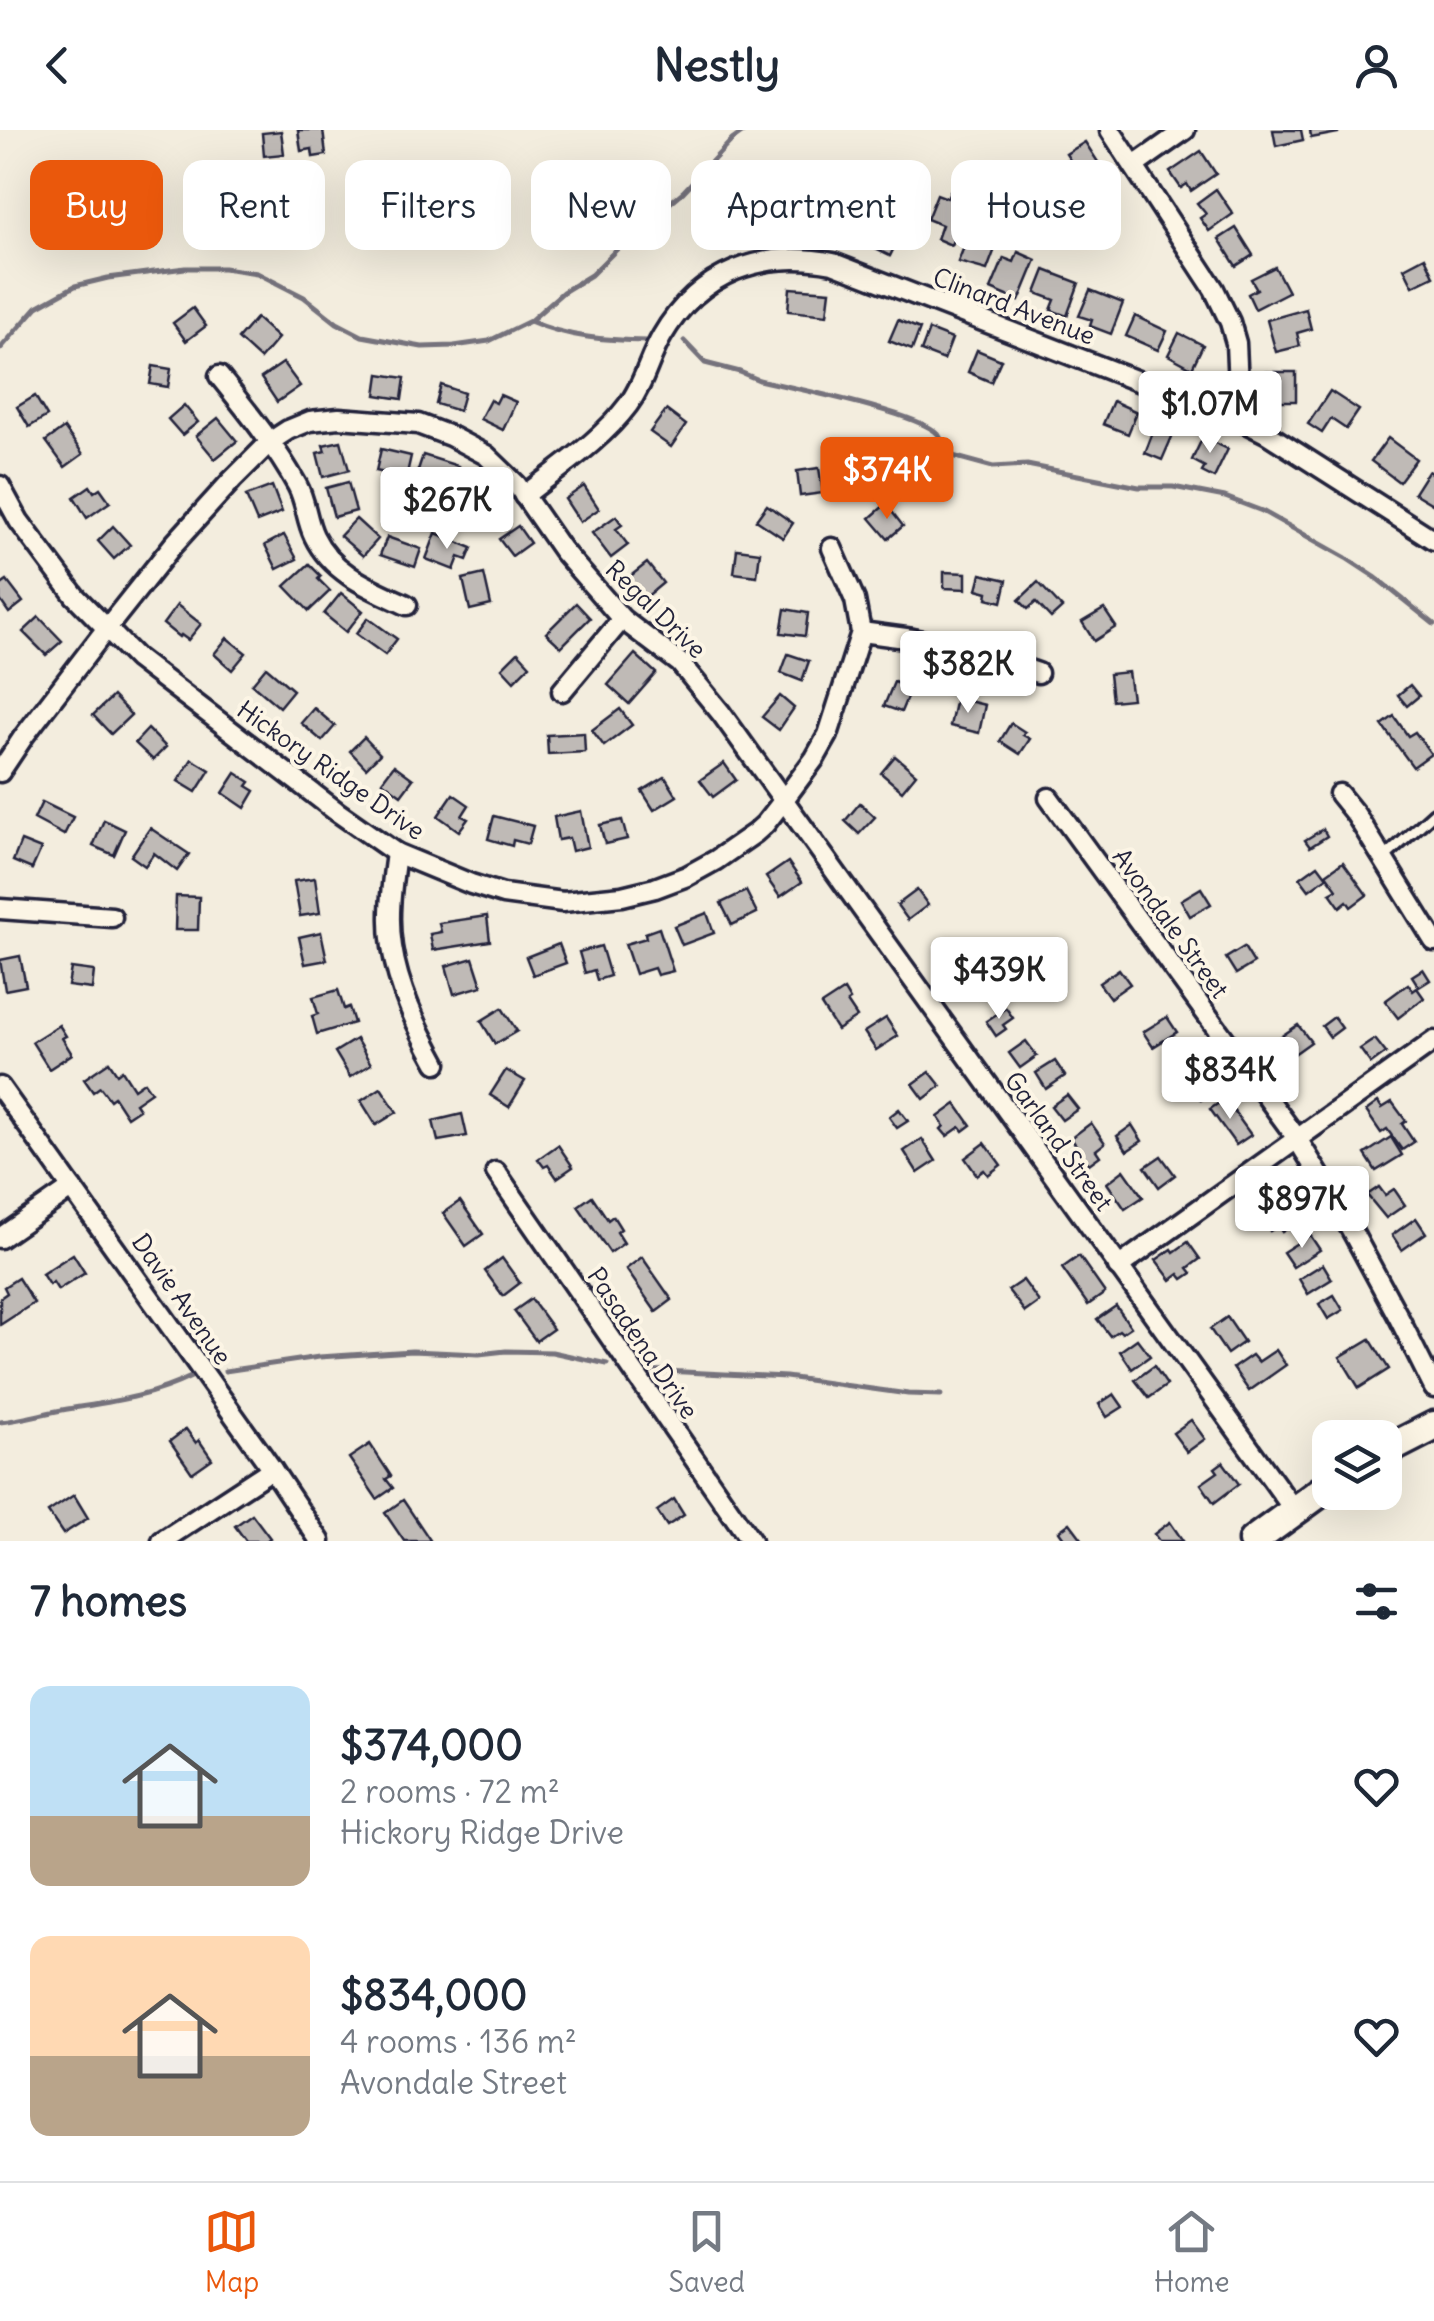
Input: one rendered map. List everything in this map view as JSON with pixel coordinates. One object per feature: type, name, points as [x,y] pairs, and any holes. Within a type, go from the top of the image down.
[{"type":"main road","points":[[1402,1442],[1434,1426]]},
{"type":"main road","points":[[1253,1541],[1312,1498]]},
{"type":"street","points":[[1110,130],[1214,289],[1230,322],[1236,343],[1238,387],[1228,416]]},
{"type":"street","points":[[1134,166],[1185,130]]},
{"type":"street","name":"Clinard Avenue","points":[[524,496],[617,419],[642,383],[660,338],[685,304],[726,274],[769,260],[794,257],[833,263],[1228,416],[1266,433],[1434,540]]},
{"type":"street","points":[[220,376],[271,441],[300,490],[312,533],[322,551],[365,586],[407,604]]},
{"type":"street","name":"Regal Drive","points":[[107,628],[173,546],[271,441],[310,421],[339,418],[418,424],[486,455],[524,496],[562,550],[622,619],[680,663],[721,712],[783,801]]},
{"type":"street","name":"Hickory Ridge Drive","points":[[0,486],[42,553],[76,596],[136,658],[396,854],[503,894],[590,902],[656,888],[716,860],[765,824],[815,758],[828,735],[861,632]]},
{"type":"street","points":[[832,548],[855,600],[861,632],[969,650],[1038,673]]},
{"type":"street","points":[[562,691],[622,619]]},
{"type":"street","points":[[0,772],[107,628]]},
{"type":"street","points":[[1339,794],[1434,941]]},
{"type":"street","name":"Avondale Street","points":[[1050,798],[1296,1137],[1400,1318],[1434,1388]]},
{"type":"street","name":"Garland Street","points":[[783,801],[1294,1510]]},
{"type":"street","points":[[396,854],[392,947],[411,1011],[436,1063]]},
{"type":"street","points":[[0,908],[112,917]]},
{"type":"street","points":[[1118,1266],[1434,1040]]},
{"type":"street","name":"Davie Avenue","points":[[0,1087],[320,1541]]},
{"type":"street","name":"Pasadena Drive","points":[[496,1172],[751,1541]]},
{"type":"street","points":[[0,1238],[72,1188]]},
{"type":"street","points":[[162,1541],[272,1469]]},
{"type":"lane","points":[[1383,859],[1434,813]]},
{"type":"building","points":[[298,130],[323,130],[326,155],[313,157],[312,149],[301,151]]},
{"type":"building","points":[[1273,130],[1301,130],[1303,140],[1276,146]]},
{"type":"building","points":[[1310,130],[1338,130],[1338,133],[1311,138]]},
{"type":"building","points":[[281,131],[284,154],[264,156],[262,133]]},
{"type":"building","points":[[1085,142],[1097,160],[1070,160],[1066,154]]},
{"type":"building","points":[[1201,151],[1216,174],[1191,191],[1187,184],[1181,188],[1170,172]]},
{"type":"building","points":[[1216,189],[1233,214],[1209,231],[1200,218],[1206,214],[1197,203]]},
{"type":"building","points":[[951,191],[951,245],[937,239],[942,225],[931,221],[937,194],[947,198]]},
{"type":"building","points":[[1236,228],[1253,255],[1236,266],[1219,239]]},
{"type":"building","points":[[963,250],[995,250],[987,270],[958,262]]},
{"type":"building","points":[[1018,252],[1036,260],[1019,301],[991,289],[1004,258],[1014,262]]},
{"type":"building","points":[[1425,257],[1434,276],[1413,286],[1404,268]]},
{"type":"building","points":[[1275,267],[1288,292],[1255,309],[1248,294],[1257,289],[1251,279]]},
{"type":"building","points":[[1045,270],[1079,283],[1067,316],[1051,310],[1055,300],[1036,293]]},
{"type":"building","points":[[790,288],[830,291],[827,315],[788,311]]},
{"type":"building","points":[[1090,290],[1123,303],[1111,334],[1090,326],[1092,320],[1079,316]]},
{"type":"building","points":[[193,308],[206,326],[186,341],[173,323]]},
{"type":"building","points":[[1306,309],[1311,329],[1297,333],[1300,346],[1276,352],[1267,320]]},
{"type":"building","points":[[1135,316],[1167,331],[1158,350],[1126,336]]},
{"type":"building","points":[[256,318],[278,338],[260,359],[238,339]]},
{"type":"building","points":[[898,320],[920,329],[912,350],[889,341]]},
{"type":"building","points":[[929,330],[952,339],[944,360],[921,351]]},
{"type":"building","points":[[1179,333],[1203,345],[1192,368],[1168,355]]},
{"type":"building","points":[[977,350],[1001,360],[991,382],[968,372]]},
{"type":"building","points":[[283,363],[300,386],[277,402],[261,378]]},
{"type":"building","points":[[153,366],[171,369],[168,387],[150,384]]},
{"type":"building","points":[[1266,372],[1296,372],[1296,401],[1266,401]]},
{"type":"building","points":[[379,374],[405,378],[402,399],[376,395]]},
{"type":"building","points":[[441,385],[464,393],[459,411],[436,404]]},
{"type":"building","points":[[1330,391],[1359,410],[1346,429],[1331,419],[1322,433],[1308,424]]},
{"type":"building","points":[[500,395],[516,402],[503,430],[480,419],[490,400],[496,403]]},
{"type":"building","points":[[35,396],[47,416],[29,427],[17,407]]},
{"type":"building","points":[[1113,401],[1137,412],[1128,434],[1103,424]]},
{"type":"building","points":[[184,405],[198,422],[182,435],[168,419]]},
{"type":"building","points":[[666,410],[686,425],[671,447],[650,432]]},
{"type":"building","points":[[218,418],[237,441],[215,459],[196,436]]},
{"type":"building","points":[[1157,422],[1175,430],[1162,460],[1145,453]]},
{"type":"building","points":[[64,428],[83,454],[65,467],[46,441]]},
{"type":"building","points":[[1203,437],[1228,449],[1214,478],[1192,460]]},
{"type":"building","points":[[1388,438],[1416,459],[1399,482],[1371,461]]},
{"type":"building","points":[[341,441],[349,470],[323,477],[317,453],[325,451],[323,445]]},
{"type":"building","points":[[381,449],[411,456],[406,478],[376,471]]},
{"type":"building","points":[[423,455],[458,466],[452,484],[417,473]]},
{"type":"building","points":[[819,468],[823,493],[800,496],[797,471]]},
{"type":"building","points":[[1428,471],[1434,475],[1434,505],[1414,493]]},
{"type":"building","points":[[348,482],[356,511],[334,517],[326,488]]},
{"type":"building","points":[[485,482],[502,506],[486,518],[468,494]]},
{"type":"building","points":[[90,486],[94,492],[100,488],[110,502],[87,518],[74,497]]},
{"type":"building","points":[[272,486],[282,512],[257,522],[246,496]]},
{"type":"building","points":[[584,486],[599,509],[580,522],[565,499]]},
{"type":"building","points":[[886,504],[903,526],[888,539],[870,518]]},
{"type":"building","points":[[767,505],[793,523],[783,538],[756,520]]},
{"type":"building","points":[[616,516],[622,525],[616,529],[628,545],[611,558],[592,533]]},
{"type":"building","points":[[356,519],[378,539],[363,556],[340,536]]},
{"type":"building","points":[[113,526],[130,545],[114,559],[98,541]]},
{"type":"building","points":[[518,526],[530,543],[512,556],[499,539]]},
{"type":"building","points":[[436,533],[472,548],[467,560],[459,557],[454,570],[426,559]]},
{"type":"building","points":[[284,535],[297,559],[277,569],[265,545]]},
{"type":"building","points":[[387,537],[421,549],[415,567],[380,555]]},
{"type":"building","points":[[737,549],[760,552],[757,576],[734,573]]},
{"type":"building","points":[[647,563],[663,583],[645,598],[628,578]]},
{"type":"building","points":[[309,564],[330,591],[309,611],[285,586]]},
{"type":"building","points":[[944,572],[966,573],[966,589],[944,588]]},
{"type":"building","points":[[484,574],[491,605],[470,610],[463,579]]},
{"type":"building","points":[[981,574],[1007,580],[1002,602],[987,598],[988,592],[977,589]]},
{"type":"building","points":[[7,581],[23,602],[9,613],[0,600],[0,586]]},
{"type":"building","points":[[1038,582],[1062,608],[1051,618],[1036,602],[1028,609],[1019,600]]},
{"type":"building","points":[[341,593],[363,611],[346,632],[324,614]]},
{"type":"building","points":[[576,603],[590,618],[561,647],[546,633]]},
{"type":"building","points":[[177,605],[201,624],[188,640],[163,624]]},
{"type":"building","points":[[785,609],[808,613],[805,636],[781,633]]},
{"type":"building","points":[[1104,609],[1116,627],[1094,641],[1082,622]]},
{"type":"building","points":[[39,617],[62,641],[46,655],[23,632]]},
{"type":"building","points":[[368,618],[397,639],[385,655],[356,634]]},
{"type":"building","points":[[227,638],[246,653],[232,670],[214,654]]},
{"type":"building","points":[[518,652],[530,665],[514,681],[502,668]]},
{"type":"building","points":[[635,654],[656,673],[629,704],[608,685]]},
{"type":"building","points":[[788,654],[809,661],[802,681],[781,673]]},
{"type":"building","points":[[266,667],[293,690],[279,707],[252,684]]},
{"type":"building","points":[[1128,672],[1132,699],[1112,701],[1109,674]]},
{"type":"building","points":[[894,682],[911,688],[901,712],[884,706]]},
{"type":"building","points":[[1410,685],[1419,696],[1407,706],[1398,695]]},
{"type":"building","points":[[113,696],[131,715],[111,734],[93,715]]},
{"type":"building","points":[[780,696],[794,708],[779,730],[762,717]]},
{"type":"building","points":[[956,698],[985,705],[979,733],[950,726]]},
{"type":"building","points":[[314,708],[335,726],[322,741],[301,723]]},
{"type":"building","points":[[620,709],[632,725],[604,746],[592,730]]},
{"type":"building","points":[[1394,716],[1408,736],[1415,732],[1431,754],[1413,767],[1382,725]]},
{"type":"building","points":[[1011,723],[1030,739],[1020,754],[1000,741]]},
{"type":"building","points":[[148,729],[166,747],[153,760],[135,743]]},
{"type":"building","points":[[584,733],[585,752],[548,754],[547,735]]},
{"type":"building","points":[[364,737],[380,754],[366,768],[350,751]]},
{"type":"building","points":[[895,756],[916,774],[902,791],[881,773]]},
{"type":"building","points":[[192,759],[210,770],[196,792],[178,781]]},
{"type":"building","points":[[724,763],[736,780],[713,797],[700,780]]},
{"type":"building","points":[[394,765],[413,779],[401,795],[382,781]]},
{"type":"building","points":[[236,773],[250,782],[247,786],[255,791],[245,808],[223,793]]},
{"type":"building","points":[[665,777],[677,796],[654,810],[642,791]]},
{"type":"building","points":[[453,794],[469,805],[462,816],[468,819],[459,831],[438,816]]},
{"type":"building","points":[[42,802],[73,817],[64,835],[34,819]]},
{"type":"building","points":[[860,803],[875,817],[859,834],[845,821]]},
{"type":"building","points":[[581,811],[588,847],[572,851],[569,838],[558,840],[554,817]]},
{"type":"building","points":[[494,816],[533,826],[528,844],[513,840],[512,846],[488,839]]},
{"type":"building","points":[[104,820],[125,830],[114,855],[93,846]]},
{"type":"building","points":[[622,820],[627,839],[605,844],[600,825]]},
{"type":"building","points":[[150,828],[189,854],[177,871],[154,853],[145,866],[131,856]]},
{"type":"building","points":[[1323,829],[1327,836],[1310,847],[1305,840]]},
{"type":"building","points":[[21,841],[41,849],[32,869],[13,861]]},
{"type":"building","points":[[788,862],[802,882],[780,897],[766,877]]},
{"type":"building","points":[[1343,862],[1367,895],[1351,907],[1347,901],[1340,907],[1330,893],[1337,889],[1326,874]]},
{"type":"building","points":[[1318,865],[1327,877],[1309,890],[1300,878]]},
{"type":"building","points":[[315,878],[320,913],[300,916],[294,881]]},
{"type":"building","points":[[1201,888],[1211,904],[1190,916],[1181,900]]},
{"type":"building","points":[[917,890],[928,905],[908,920],[897,905]]},
{"type":"building","points":[[746,891],[757,913],[732,925],[721,903]]},
{"type":"building","points":[[176,896],[199,897],[198,930],[175,930]]},
{"type":"building","points":[[707,913],[714,933],[682,945],[674,926]]},
{"type":"building","points":[[487,916],[490,941],[433,950],[430,934],[441,932],[439,923]]},
{"type":"building","points":[[659,928],[673,971],[657,975],[654,968],[635,974],[625,944],[646,938],[645,933]]},
{"type":"building","points":[[321,932],[327,960],[305,964],[299,937]]},
{"type":"building","points":[[559,944],[566,963],[533,975],[526,957]]},
{"type":"building","points":[[601,946],[610,976],[597,980],[594,970],[585,973],[579,952]]},
{"type":"building","points":[[1244,947],[1254,963],[1236,974],[1226,958]]},
{"type":"building","points":[[978,955],[989,972],[959,990],[949,974]]},
{"type":"building","points":[[20,956],[26,986],[5,990],[0,960]]},
{"type":"building","points":[[473,958],[482,986],[454,994],[446,966]]},
{"type":"building","points":[[71,968],[94,971],[92,989],[68,986]]},
{"type":"building","points":[[1119,969],[1130,984],[1110,998],[1099,983]]},
{"type":"building","points":[[1423,969],[1430,980],[1419,987],[1412,976]]},
{"type":"building","points":[[1408,984],[1424,998],[1398,1018],[1385,1001]]},
{"type":"building","points":[[338,990],[354,1023],[317,1034],[312,1016],[318,1014],[313,997]]},
{"type":"building","points":[[844,990],[857,1017],[837,1030],[821,1005]]},
{"type":"building","points":[[502,1008],[517,1031],[495,1044],[481,1021]]},
{"type":"building","points":[[1006,1008],[1013,1018],[996,1036],[986,1021]]},
{"type":"building","points":[[1167,1017],[1177,1032],[1153,1047],[1143,1032]]},
{"type":"building","points":[[1334,1017],[1342,1028],[1330,1037],[1322,1026]]},
{"type":"building","points":[[886,1018],[898,1036],[876,1050],[864,1032]]},
{"type":"building","points":[[59,1025],[72,1054],[49,1069],[32,1042]]},
{"type":"building","points":[[1298,1025],[1311,1042],[1290,1057],[1277,1039]]},
{"type":"building","points":[[356,1039],[371,1064],[350,1077],[335,1052]]},
{"type":"building","points":[[1375,1039],[1386,1053],[1371,1064],[1360,1049]]},
{"type":"building","points":[[1186,1040],[1202,1062],[1184,1075],[1168,1053]]},
{"type":"building","points":[[1026,1041],[1037,1056],[1020,1068],[1009,1053]]},
{"type":"building","points":[[1055,1061],[1065,1076],[1046,1089],[1036,1073]]},
{"type":"building","points":[[109,1062],[117,1074],[122,1070],[134,1089],[144,1082],[151,1092],[135,1103],[139,1109],[127,1117],[114,1097],[110,1100],[100,1087],[93,1092],[84,1079]]},
{"type":"building","points":[[1205,1067],[1219,1087],[1201,1100],[1187,1080]]},
{"type":"building","points":[[506,1070],[525,1081],[509,1107],[490,1095]]},
{"type":"building","points":[[930,1072],[941,1086],[924,1099],[913,1084]]},
{"type":"building","points":[[381,1088],[397,1112],[376,1125],[361,1101]]},
{"type":"building","points":[[1067,1095],[1078,1109],[1062,1120],[1051,1106]]},
{"type":"building","points":[[1225,1099],[1251,1135],[1236,1145],[1210,1109]]},
{"type":"building","points":[[1378,1102],[1382,1108],[1392,1102],[1406,1121],[1402,1124],[1414,1142],[1402,1150],[1387,1129],[1381,1133],[1366,1111]]},
{"type":"building","points":[[956,1104],[971,1125],[947,1136],[938,1117]]},
{"type":"building","points":[[899,1109],[908,1121],[897,1128],[889,1117]]},
{"type":"building","points":[[462,1114],[467,1136],[438,1141],[433,1121]]},
{"type":"building","points":[[1091,1123],[1105,1143],[1096,1150],[1100,1156],[1089,1164],[1071,1138]]},
{"type":"building","points":[[1132,1125],[1142,1141],[1127,1151],[1117,1136]]},
{"type":"building","points":[[1391,1137],[1402,1155],[1376,1171],[1365,1154]]},
{"type":"building","points":[[922,1139],[936,1161],[918,1173],[904,1151]]},
{"type":"building","points":[[985,1143],[1001,1165],[988,1175],[984,1170],[977,1175],[965,1158]]},
{"type":"building","points":[[558,1145],[573,1167],[557,1178],[538,1159]]},
{"type":"building","points":[[1161,1156],[1175,1175],[1159,1187],[1145,1167]]},
{"type":"building","points":[[1124,1170],[1143,1197],[1125,1209],[1107,1183]]},
{"type":"building","points":[[1379,1187],[1385,1195],[1394,1189],[1405,1205],[1386,1218],[1367,1195]]},
{"type":"building","points":[[592,1196],[608,1220],[613,1216],[621,1229],[617,1232],[624,1243],[610,1253],[578,1206]]},
{"type":"building","points":[[1298,1196],[1310,1214],[1282,1232],[1278,1226],[1270,1231],[1263,1219]]},
{"type":"building","points":[[460,1201],[483,1234],[466,1246],[443,1213]]},
{"type":"building","points":[[1416,1218],[1426,1233],[1402,1250],[1392,1235]]},
{"type":"building","points":[[1310,1235],[1320,1250],[1293,1267],[1283,1252]]},
{"type":"building","points":[[1188,1242],[1200,1259],[1188,1268],[1192,1273],[1183,1279],[1179,1274],[1171,1280],[1156,1260]]},
{"type":"building","points":[[73,1254],[85,1273],[58,1290],[53,1282],[49,1285],[42,1274]]},
{"type":"building","points":[[1079,1256],[1105,1293],[1088,1305],[1062,1268]]},
{"type":"building","points":[[642,1257],[672,1300],[656,1312],[626,1269]]},
{"type":"building","points":[[502,1258],[520,1283],[503,1296],[485,1271]]},
{"type":"building","points":[[1323,1264],[1332,1279],[1308,1294],[1299,1279]]},
{"type":"building","points":[[18,1278],[34,1303],[0,1325],[0,1298],[7,1293],[4,1287]]},
{"type":"building","points":[[1023,1280],[1039,1302],[1025,1312],[1008,1290]]},
{"type":"building","points":[[1334,1295],[1343,1310],[1328,1319],[1319,1304]]},
{"type":"building","points":[[531,1299],[553,1329],[536,1341],[514,1311]]},
{"type":"building","points":[[1116,1306],[1131,1327],[1110,1336],[1097,1319]]},
{"type":"building","points":[[1227,1317],[1244,1342],[1227,1354],[1210,1329]]},
{"type":"building","points":[[1137,1339],[1150,1356],[1132,1369],[1120,1351]]},
{"type":"building","points":[[1370,1339],[1389,1369],[1359,1388],[1340,1357]]},
{"type":"building","points":[[1276,1350],[1286,1365],[1249,1391],[1233,1368],[1252,1355],[1258,1362]]},
{"type":"building","points":[[1154,1366],[1167,1385],[1149,1398],[1135,1380]]},
{"type":"building","points":[[1114,1394],[1123,1407],[1107,1417],[1099,1404]]},
{"type":"building","points":[[1191,1420],[1205,1439],[1187,1452],[1173,1433]]},
{"type":"building","points":[[186,1429],[212,1459],[192,1473],[170,1441]]},
{"type":"building","points":[[370,1444],[391,1476],[386,1479],[393,1488],[377,1499],[349,1458]]},
{"type":"building","points":[[1223,1462],[1239,1484],[1214,1503],[1201,1484],[1218,1472],[1215,1468]]},
{"type":"building","points":[[74,1495],[88,1518],[63,1534],[48,1512]]},
{"type":"building","points":[[674,1499],[684,1515],[667,1526],[657,1511]]},
{"type":"building","points":[[403,1500],[429,1541],[404,1541],[385,1513]]},
{"type":"building","points":[[252,1514],[270,1538],[266,1541],[246,1541],[235,1526]]},
{"type":"building","points":[[1170,1522],[1183,1541],[1159,1541],[1154,1534]]},
{"type":"building","points":[[1070,1523],[1082,1539],[1079,1541],[1066,1541],[1059,1531]]},
{"type":"waterway","points":[[0,349],[37,307],[75,286],[185,268],[257,273],[304,297],[337,323],[362,336],[422,347],[489,341],[530,321],[563,292],[591,275],[746,130]]},
{"type":"waterway","points":[[530,321],[573,335],[647,341]]},
{"type":"waterway","points":[[684,341],[705,363],[882,410],[926,426],[938,434],[949,455],[993,467],[1027,465],[1139,487],[1173,487],[1225,497],[1262,511],[1346,558],[1434,624]]},
{"type":"waterway","points":[[225,1371],[319,1357],[412,1351],[552,1352],[607,1364]]},
{"type":"waterway","points":[[644,1370],[786,1377],[941,1395]]},
{"type":"waterway","points":[[0,1422],[128,1398],[191,1377]]}]
